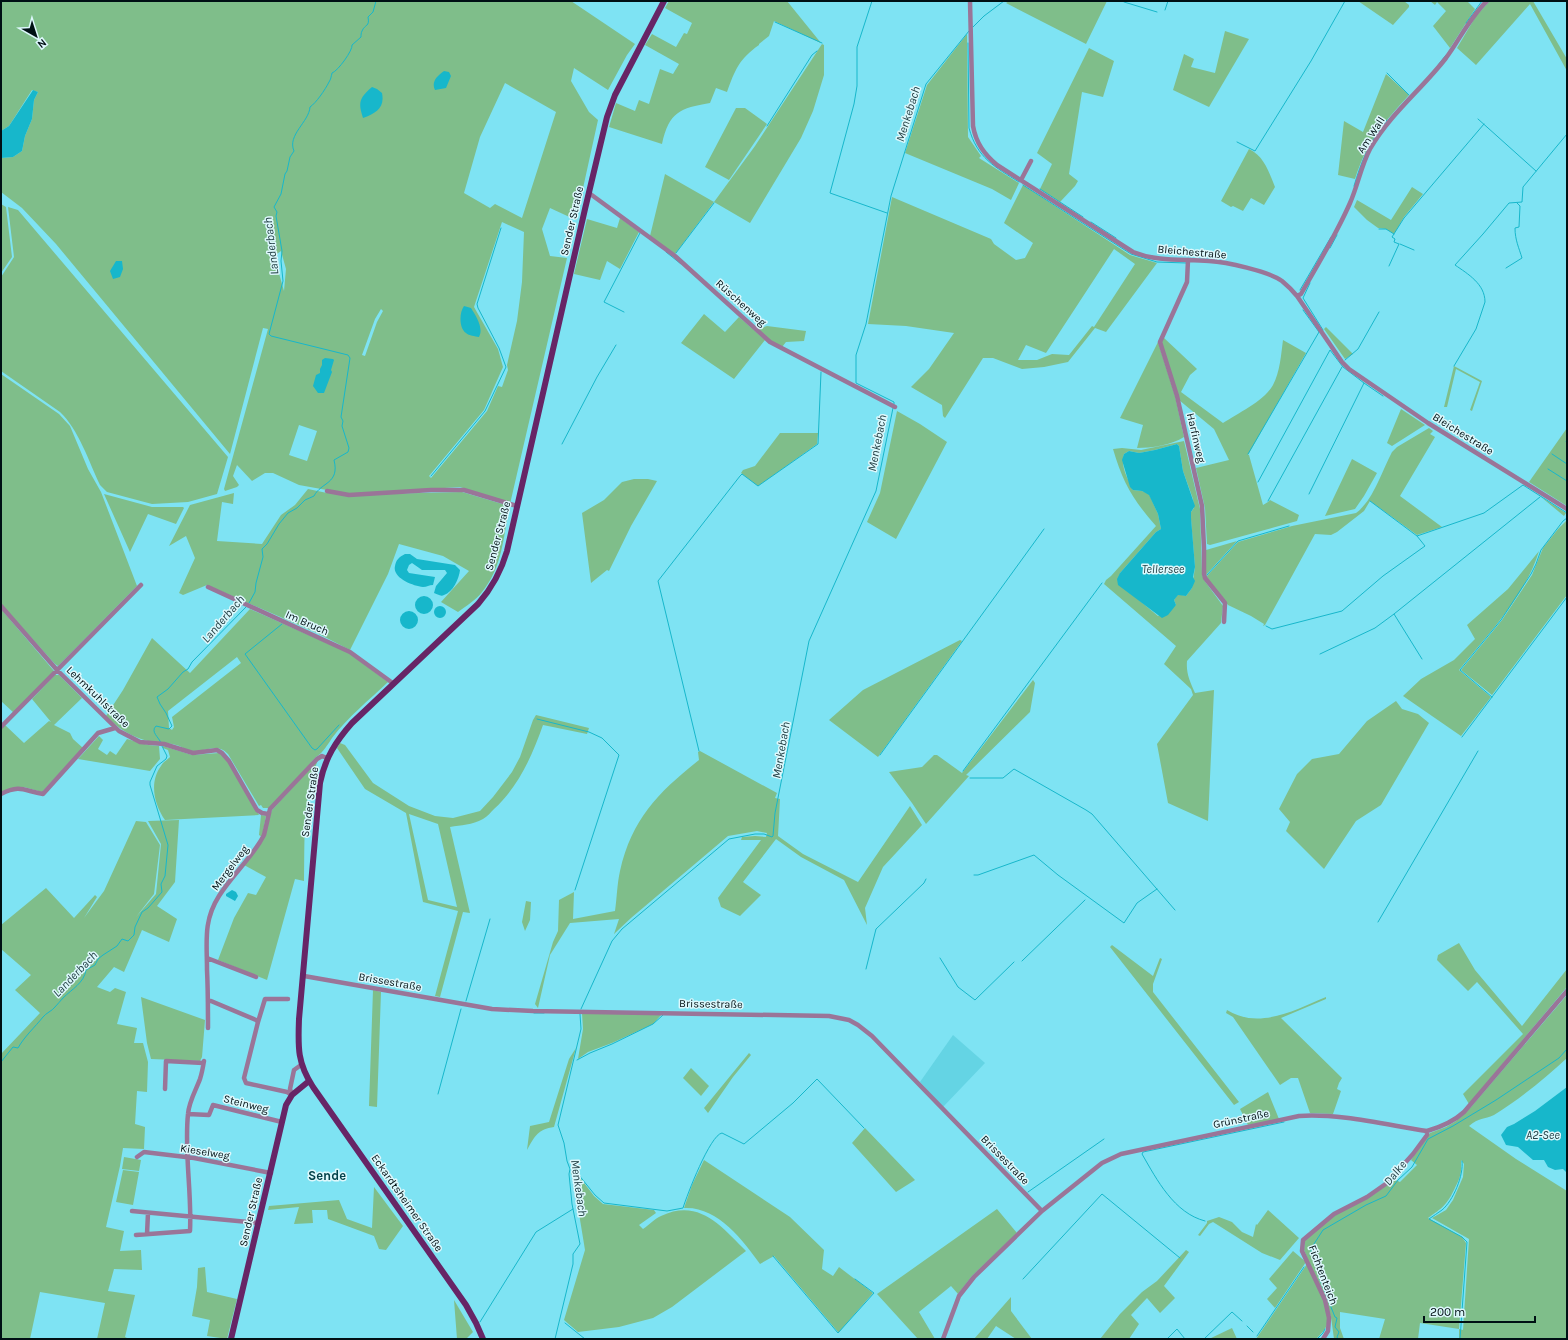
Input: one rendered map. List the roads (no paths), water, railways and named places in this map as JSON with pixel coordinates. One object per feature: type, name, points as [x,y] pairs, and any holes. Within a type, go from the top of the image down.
[{"type":"main road","name":"Sender Straße","points":[[311,1084],[301,1065],[298,1044],[299,1019],[322,773],[327,758],[338,738],[478,604],[493,586],[498,576],[505,557],[599,148],[615,95],[664,1]]},
{"type":"main road","points":[[294,1094],[311,1084]]},
{"type":"main road","name":"Eckardtsheimer Straße","points":[[311,1084],[466,1305],[483,1339]]},
{"type":"main road","name":"Sender Straße","points":[[231,1339],[286,1105],[294,1094]]},
{"type":"street","name":"Bleichestraße","points":[[970,1],[974,134],[981,148],[990,159],[1020,180],[1133,252],[1156,259],[1218,262],[1265,273],[1282,281],[1298,296],[1342,362],[1349,369],[1428,423],[1567,509]]},
{"type":"street","name":"Am Wall","points":[[1298,296],[1344,217],[1351,201],[1362,166],[1380,134],[1392,118],[1437,70],[1451,52],[1474,15],[1487,1]]},
{"type":"street","points":[[1020,180],[1031,161]]},
{"type":"street","name":"Rüschenweg","points":[[589,193],[675,256],[770,342],[895,407]]},
{"type":"street","name":"Harfinweg","points":[[1188,260],[1187,282],[1160,342],[1177,396],[1202,506],[1204,574],[1225,604],[1224,622]]},
{"type":"street","points":[[327,491],[357,495],[431,490],[464,490],[516,506]]},
{"type":"street","name":"Lehmkuhlstraße","points":[[1,727],[141,585]]},
{"type":"street","name":"Im Bruch","points":[[208,587],[350,652],[394,684]]},
{"type":"street","name":"Lehmkuhlstraße","points":[[1,606],[57,670],[115,728],[131,738],[149,744],[164,744],[193,753],[217,750],[222,752],[229,761],[258,810],[262,813],[268,814]]},
{"type":"street","points":[[1,794],[15,789],[21,789],[43,794],[98,733],[115,728]]},
{"type":"street","points":[[268,814],[270,809],[317,759],[322,756],[327,758]]},
{"type":"street","name":"Mergelweg","points":[[208,1028],[206,930],[210,914],[219,896],[260,842],[264,835],[268,814]]},
{"type":"street","points":[[207,958],[256,977]]},
{"type":"street","name":"Brissestraße","points":[[304,976],[492,1009],[533,1011],[782,1014],[829,1016],[849,1020],[872,1036],[1042,1211]]},
{"type":"street","name":"Grünstraße","points":[[942,1339],[959,1296],[966,1286],[1042,1211],[1102,1163],[1112,1157],[1299,1116],[1315,1115],[1333,1117],[1427,1131],[1446,1125],[1464,1112],[1567,991]]},
{"type":"street","points":[[288,999],[265,999],[244,1078],[249,1084],[294,1094]]},
{"type":"street","points":[[208,1001],[258,1022]]},
{"type":"street","points":[[136,1235],[190,1231],[188,1114],[204,1062],[166,1061],[165,1089]]},
{"type":"street","points":[[294,1094],[290,1088],[294,1070],[301,1065]]},
{"type":"street","name":"Steinweg","points":[[188,1114],[209,1115],[213,1105],[282,1122]]},
{"type":"street","name":"Fichtenteich","points":[[1322,1339],[1328,1331],[1329,1318],[1325,1300],[1302,1250],[1303,1240],[1334,1214],[1367,1197],[1387,1184],[1413,1154],[1427,1135],[1427,1131]]},
{"type":"street","name":"Kieselweg","points":[[137,1157],[144,1152],[188,1158],[271,1173]]},
{"type":"street","points":[[132,1211],[259,1223]]},
{"type":"street","points":[[147,1234],[148,1213]]},
{"type":"water","points":[[444,71],[449,72],[451,76],[446,88],[435,90],[435,79]]},
{"type":"water","points":[[372,87],[382,93],[382,103],[376,112],[363,118],[360,104],[364,94]]},
{"type":"water","points":[[33,90],[38,92],[34,100],[32,119],[25,136],[22,151],[13,157],[1,158],[1,131],[9,126]]},
{"type":"water","points":[[116,261],[122,261],[123,269],[120,277],[113,279],[110,271]]},
{"type":"water","points":[[464,306],[471,308],[477,318],[481,330],[479,337],[467,334],[462,328],[461,316]]},
{"type":"water","points":[[325,358],[334,360],[331,370],[332,372],[324,393],[318,393],[313,386],[316,375],[320,373],[322,360]]},
{"type":"water","name":"Tellersee","points":[[1177,444],[1179,446],[1183,471],[1195,506],[1191,512],[1191,518],[1195,567],[1193,577],[1195,581],[1186,596],[1178,595],[1174,600],[1176,605],[1168,615],[1162,618],[1118,585],[1117,579],[1120,573],[1156,532],[1161,529],[1158,514],[1149,495],[1142,491],[1133,490],[1130,487],[1122,460],[1124,454],[1129,451],[1139,453]]},
{"type":"water","points":[[405,554],[410,554],[417,559],[455,565],[460,570],[453,588],[443,596],[434,593],[436,586],[447,573],[445,570],[422,570],[412,563],[409,565],[407,570],[409,573],[435,577],[433,585],[424,587],[404,581],[397,574],[395,566],[398,559]]},
{"type":"water","points":[[424,596],[430,599],[433,605],[430,611],[424,614],[418,611],[415,605],[418,599]]},
{"type":"water","points":[[442,606],[445,607],[445,617],[438,618],[435,617],[434,610],[435,607]]},
{"type":"water","points":[[409,611],[415,614],[418,620],[415,626],[409,629],[403,626],[400,620],[403,614]]},
{"type":"water","points":[[232,890],[236,892],[238,896],[235,901],[226,896],[226,894]]},
{"type":"water","name":"A2-See","points":[[1567,1087],[1567,1173],[1563,1169],[1555,1170],[1548,1167],[1544,1160],[1533,1160],[1518,1147],[1506,1145],[1501,1135],[1507,1127],[1535,1111]]},
{"type":"waterway","name":"Landerbach","points":[[249,603],[255,592],[263,557],[262,549],[288,513],[297,508],[305,500],[314,496],[317,491],[329,482],[334,474],[334,460],[348,452],[349,448],[342,426],[343,421],[341,417],[350,358],[348,355],[271,336],[269,334],[283,281],[281,261],[282,251],[276,216],[277,212],[274,207],[281,194],[290,157],[294,151],[293,139],[309,113],[310,107],[318,99],[331,79],[332,73],[345,60],[352,48],[352,45],[361,37],[361,33],[368,24],[368,17],[373,12],[376,1]]},
{"type":"waterway","points":[[872,1],[857,47],[857,86],[854,104],[830,193],[887,213]]},
{"type":"waterway","name":"Menkebach","points":[[973,27],[984,16],[1004,1]]},
{"type":"waterway","points":[[1165,10],[1168,1]]},
{"type":"waterway","points":[[1237,142],[1255,151],[1311,61],[1345,1]]},
{"type":"waterway","points":[[1466,23],[1482,1]]},
{"type":"waterway","points":[[1124,2],[1157,12]]},
{"type":"waterway","points":[[775,22],[822,43]]},
{"type":"waterway","name":"Menkebach","points":[[894,404],[894,402],[856,383],[856,355],[866,324],[891,196],[926,84],[969,31]]},
{"type":"waterway","points":[[968,43],[969,128],[972,138],[988,161],[1019,182]]},
{"type":"waterway","points":[[767,126],[812,55],[817,51]]},
{"type":"waterway","points":[[1438,65],[1446,55]]},
{"type":"waterway","points":[[1387,73],[1409,95]]},
{"type":"waterway","points":[[1478,119],[1536,171]]},
{"type":"waterway","points":[[1354,186],[1367,152],[1376,135],[1387,120]]},
{"type":"waterway","points":[[1389,266],[1399,244],[1394,242],[1395,239],[1392,237],[1404,218],[1484,124]]},
{"type":"waterway","points":[[1454,366],[1476,329],[1485,302],[1482,290],[1475,280],[1455,265],[1509,203],[1522,202],[1523,187],[1567,134]]},
{"type":"waterway","points":[[1023,185],[1131,254],[1157,262],[1186,263]]},
{"type":"waterway","points":[[1040,189],[1083,217]]},
{"type":"waterway","points":[[676,253],[714,203]]},
{"type":"waterway","points":[[1506,268],[1522,258],[1515,232],[1515,228],[1519,227],[1520,206],[1517,203]]},
{"type":"waterway","points":[[1091,222],[1116,238]]},
{"type":"waterway","points":[[431,476],[485,411],[506,367],[499,348],[477,304],[501,228]]},
{"type":"waterway","points":[[1379,229],[1386,229],[1394,234]]},
{"type":"waterway","points":[[624,312],[604,302],[640,233]]},
{"type":"waterway","points":[[1330,248],[1337,235]]},
{"type":"waterway","points":[[1300,290],[1331,237]]},
{"type":"waterway","points":[[1400,244],[1414,250]]},
{"type":"waterway","points":[[666,252],[681,264]]},
{"type":"waterway","points":[[1310,283],[1303,298],[1323,330]]},
{"type":"waterway","points":[[1248,454],[1319,332],[1303,310]]},
{"type":"waterway","points":[[1345,360],[1358,349],[1379,312]]},
{"type":"waterway","points":[[562,444],[597,377],[616,345]]},
{"type":"waterway","points":[[1258,482],[1330,350],[1343,367],[1364,383]]},
{"type":"waterway","points":[[1268,501],[1342,367]]},
{"type":"waterway","points":[[699,751],[658,581],[742,474],[758,486],[818,444],[821,372]]},
{"type":"waterway","points":[[1309,494],[1364,383],[1383,396]]},
{"type":"waterway","name":"Menkebach","points":[[581,1009],[612,941],[622,929],[729,839],[755,834],[773,836],[775,813],[809,641],[876,491],[893,408]]},
{"type":"waterway","points":[[1552,454],[1567,464]]},
{"type":"waterway","points":[[1548,469],[1567,481]]},
{"type":"waterway","points":[[1266,626],[1272,629],[1342,611],[1383,576],[1425,546],[1417,536],[1484,513],[1523,485],[1567,513]]},
{"type":"waterway","points":[[1394,614],[1540,497]]},
{"type":"waterway","points":[[1370,501],[1417,536]]},
{"type":"waterway","points":[[1492,697],[1460,670],[1501,620],[1531,574],[1541,550],[1563,521],[1567,518]]},
{"type":"waterway","points":[[1207,575],[1238,541],[1289,526]]},
{"type":"waterway","points":[[880,755],[1044,529]]},
{"type":"waterway","points":[[963,771],[1102,583]]},
{"type":"waterway","points":[[1462,737],[1567,597]]},
{"type":"waterway","name":"Landerbach","points":[[161,743],[154,732],[154,728],[156,726],[169,729],[172,726],[157,697],[168,689],[183,672],[188,669],[192,662],[247,606]]},
{"type":"waterway","points":[[1320,654],[1375,628],[1394,614],[1422,659]]},
{"type":"waterway","points":[[282,624],[245,654],[312,748],[315,750],[317,749],[339,725]]},
{"type":"waterway","points":[[537,719],[589,732],[602,738],[619,755],[575,890]]},
{"type":"waterway","name":"Landerbach","points":[[1,1062],[13,1047],[18,1048],[26,1036],[44,1016],[77,986],[83,979],[86,970],[95,965],[98,959],[117,946],[122,939],[128,941],[134,935],[135,927],[142,912],[148,908],[162,892],[161,884],[165,876],[168,845],[150,785],[157,766],[166,759],[167,756],[162,746]]},
{"type":"waterway","points":[[1378,922],[1478,751]]},
{"type":"waterway","points":[[970,778],[1003,778],[1014,769],[1086,810],[1092,814],[1175,910]]},
{"type":"waterway","points":[[974,875],[978,875],[1034,855],[1058,875],[1124,923],[1137,903],[1157,889]]},
{"type":"waterway","points":[[866,969],[876,929],[924,883],[926,879]]},
{"type":"waterway","points":[[1022,961],[1085,900]]},
{"type":"waterway","points":[[466,1001],[490,919]]},
{"type":"waterway","points":[[940,958],[958,987],[975,1000],[1014,962]]},
{"type":"waterway","points":[[438,1094],[461,1009]]},
{"type":"waterway","points":[[534,1013],[544,1013]]},
{"type":"waterway","name":"Menkebach","points":[[555,1339],[573,1264],[573,1254],[580,1244],[572,1204],[569,1174],[570,1169],[558,1125],[581,1029],[580,1014]]},
{"type":"waterway","points":[[577,1060],[653,1024],[663,1015]]},
{"type":"waterway","name":"Dalke","points":[[1338,1339],[1337,1337],[1339,1332],[1335,1327],[1337,1318],[1335,1317],[1320,1280],[1312,1247],[1323,1230],[1366,1205],[1386,1196],[1398,1180],[1412,1167],[1428,1139],[1496,1100],[1559,1058],[1567,1049]]},
{"type":"waterway","points":[[578,1174],[595,1195],[604,1203],[667,1211],[683,1208],[705,1154],[717,1136],[722,1133],[744,1144],[793,1103],[817,1079],[864,1128]]},
{"type":"waterway","points":[[1205,1221],[1194,1217],[1175,1203],[1160,1185],[1142,1154],[1143,1152],[1284,1122]]},
{"type":"waterway","points":[[1028,1192],[1104,1139]]},
{"type":"waterway","points":[[1460,1339],[1467,1242],[1462,1237],[1429,1219],[1442,1210],[1454,1194],[1461,1173],[1462,1161]]},
{"type":"waterway","points":[[1023,1279],[1102,1194],[1180,1258]]},
{"type":"waterway","points":[[480,1322],[536,1232],[573,1209]]},
{"type":"waterway","name":"Dalke","points":[[1310,1255],[1312,1248]]},
{"type":"waterway","points":[[773,1256],[838,1333],[874,1293],[855,1279]]},
{"type":"waterway","points":[[1257,1336],[1304,1267]]},
{"type":"waterway","points":[[1204,1339],[1232,1312],[1242,1321]]},
{"type":"waterway","points":[[565,1323],[585,1339]]},
{"type":"waterway","points":[[1247,1326],[1253,1332]]},
{"type":"waterway","points":[[1167,1339],[1177,1329],[1185,1339]]},
{"type":"waterway","points":[[1317,1339],[1325,1329]]},
{"type":"district","name":"Sende","points":[[327,1175]]}]
